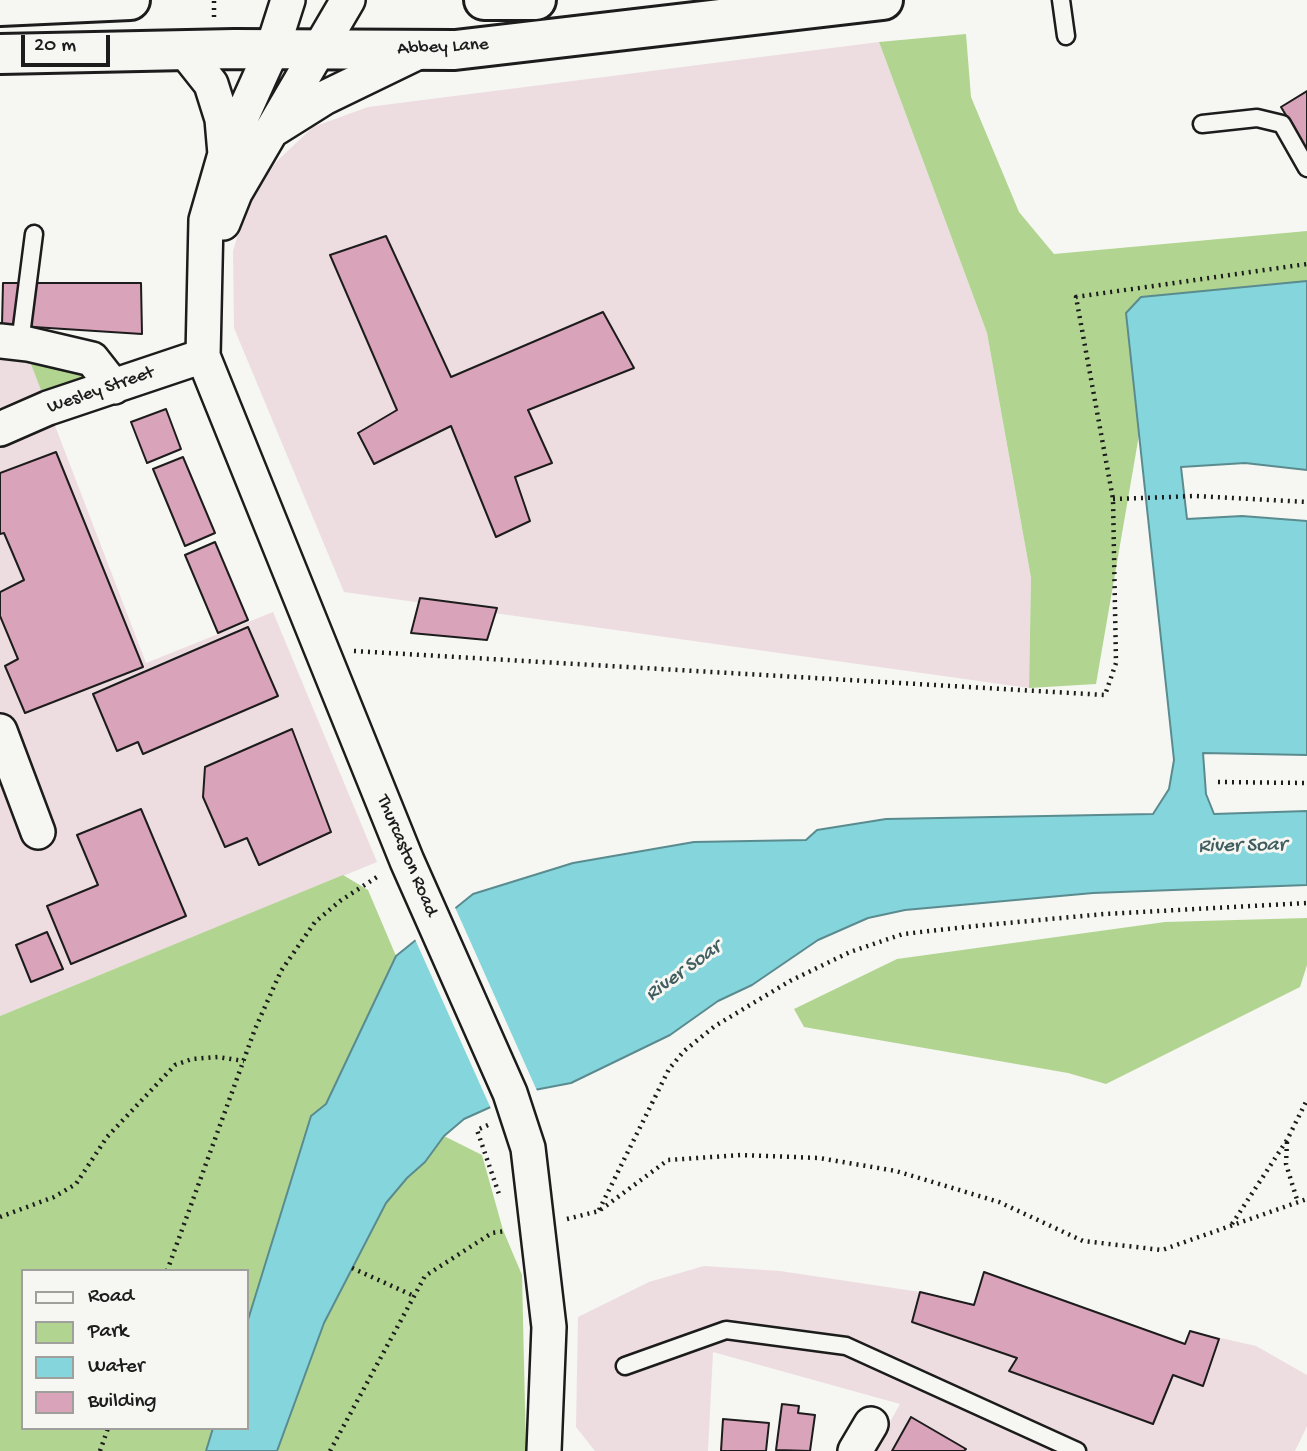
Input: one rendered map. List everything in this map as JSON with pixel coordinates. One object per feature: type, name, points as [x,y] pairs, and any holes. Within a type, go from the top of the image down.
[{"type":"main road","points":[[0,6],[130,0]]},
{"type":"main road","points":[[484,0],[536,0]]},
{"type":"main road","name":"Abbey Lane","points":[[0,54],[184,50],[455,50],[883,0]]},
{"type":"street","name":"Thurcaston Road","points":[[288,0],[272,50],[225,154],[206,220],[203,356],[420,891],[510,1093],[528,1148],[523,1219],[549,1327],[544,1451]]},
{"type":"street","name":"Thurcaston Road","points":[[203,274],[235,193],[348,0]]},
{"type":"street","name":"Thurcaston Road","points":[[270,132],[324,98],[426,49]]},
{"type":"street","name":"Thurcaston Road","points":[[184,50],[211,84],[222,119],[225,154]]},
{"type":"street","points":[[10,342],[92,359],[114,387]]},
{"type":"street","name":"Wesley Street","points":[[0,429],[48,408],[203,356]]},
{"type":"street","points":[[0,731],[38,832]]},
{"type":"lane","points":[[1061,0],[1066,36]]},
{"type":"lane","points":[[1202,124],[1256,118],[1282,124],[1307,168]]},
{"type":"lane","points":[[10,342],[34,234]]},
{"type":"lane","points":[[625,1366],[726,1330],[846,1346],[1077,1451]]},
{"type":"path","points":[[322,649],[1105,695],[1116,663],[1113,499],[1076,297],[1307,264]]},
{"type":"path","points":[[1113,499],[1195,496],[1307,502]]},
{"type":"path","points":[[1218,782],[1307,783]]},
{"type":"path","points":[[168,1269],[244,1061],[281,971],[315,922],[340,901],[384,873]]},
{"type":"path","points":[[599,1211],[669,1069],[684,1051],[715,1026],[790,981],[850,952],[903,934],[975,926],[1104,914],[1307,903]]},
{"type":"path","points":[[0,1217],[54,1197],[76,1184],[107,1137],[175,1066],[191,1059],[218,1057],[244,1061]]},
{"type":"path","points":[[1231,1224],[1287,1140],[1307,1100]]},
{"type":"path","points":[[477,1130],[503,1205]]},
{"type":"path","points":[[1287,1140],[1286,1164],[1298,1203]]},
{"type":"path","points":[[330,1451],[414,1296],[430,1273],[492,1233],[512,1231],[523,1219],[565,1220],[599,1211],[668,1160],[741,1155],[819,1158],[896,1171],[999,1202],[1083,1241],[1162,1250],[1307,1199]]},
{"type":"path","points":[[352,1268],[414,1296]]},
{"type":"path","points":[[100,1451],[107,1430]]},
{"type":"shaded area","points":[[879,42],[987,333],[1031,578],[1029,688],[344,592],[234,328],[233,251],[248,202],[276,162],[313,127],[368,107]]},
{"type":"shaded area","points":[[0,349],[26,350],[146,663],[273,612],[377,862],[0,1016]]},
{"type":"shaded area","points":[[704,1266],[780,1271],[920,1292],[974,1305],[984,1272],[1184,1344],[1190,1331],[1256,1346],[1307,1375],[1307,1426],[1295,1451],[874,1451],[900,1404],[713,1352],[708,1451],[595,1451],[576,1427],[578,1317],[649,1282]]},
{"type":"green space","points":[[966,34],[971,97],[1019,212],[1054,254],[1307,231],[1307,281],[1141,297],[1127,313],[1139,435],[1096,684],[1029,688],[1031,578],[987,333],[879,42]]},
{"type":"green space","points":[[60,358],[94,386],[48,408],[29,359]]},
{"type":"green space","points":[[343,875],[368,890],[396,956],[326,1104],[311,1116],[248,1320],[248,1269],[21,1269],[21,1430],[212,1430],[206,1451],[0,1451],[0,1016]]},
{"type":"green space","points":[[1307,918],[1307,965],[1300,987],[1106,1084],[1068,1073],[804,1027],[794,1009],[897,959],[1165,922]]},
{"type":"green space","points":[[444,1136],[482,1155],[503,1230],[522,1275],[526,1451],[277,1451],[324,1323],[386,1203]]},
{"type":"water","name":"River Soar","points":[[1307,281],[1307,470],[1245,463],[1181,467],[1187,519],[1242,516],[1307,521],[1307,755],[1203,753],[1206,794],[1214,814],[1307,811],[1307,885],[1093,893],[905,910],[868,918],[818,940],[752,985],[718,1001],[670,1035],[571,1083],[524,1092],[464,1119],[444,1136],[425,1162],[386,1203],[324,1323],[277,1451],[206,1451],[212,1430],[248,1430],[248,1320],[311,1116],[326,1104],[396,956],[473,894],[573,863],[694,842],[806,840],[817,830],[886,819],[1153,814],[1169,789],[1174,760],[1126,313],[1141,297]]},
{"type":"pier","points":[[454,905],[538,1093],[492,1111],[414,937]]},
{"type":"building","points":[[1307,91],[1307,150],[1281,107]]},
{"type":"building","points":[[386,236],[451,377],[603,312],[634,368],[528,410],[552,463],[515,477],[530,521],[496,537],[451,426],[374,464],[358,433],[397,410],[330,255]]},
{"type":"building","points":[[3,283],[141,283],[142,334],[2,325]]},
{"type":"building","points":[[166,409],[181,449],[147,463],[131,422]]},
{"type":"building","points":[[56,452],[143,667],[25,713],[5,666],[18,659],[0,616],[0,592],[24,580],[4,533],[0,534],[0,473]]},
{"type":"building","points":[[183,457],[215,533],[185,546],[153,469]]},
{"type":"building","points":[[215,542],[248,620],[218,633],[185,555]]},
{"type":"building","points":[[420,598],[497,608],[487,640],[411,633]]},
{"type":"building","points":[[248,627],[278,696],[143,754],[138,742],[117,751],[93,694]]},
{"type":"building","points":[[292,729],[331,832],[259,865],[247,838],[225,847],[203,797],[205,767]]},
{"type":"building","points":[[141,809],[186,916],[71,964],[47,906],[98,885],[77,835]]},
{"type":"building","points":[[47,932],[63,969],[31,982],[16,945]]},
{"type":"building","points":[[984,1272],[1185,1344],[1190,1331],[1219,1339],[1203,1386],[1173,1375],[1153,1424],[1009,1371],[1017,1358],[912,1322],[920,1292],[974,1305]]},
{"type":"building","points":[[782,1404],[799,1406],[798,1413],[815,1415],[810,1451],[776,1450]]},
{"type":"building","points":[[911,1417],[966,1449],[892,1451]]},
{"type":"building","points":[[723,1419],[769,1423],[766,1451],[721,1451]]}]
